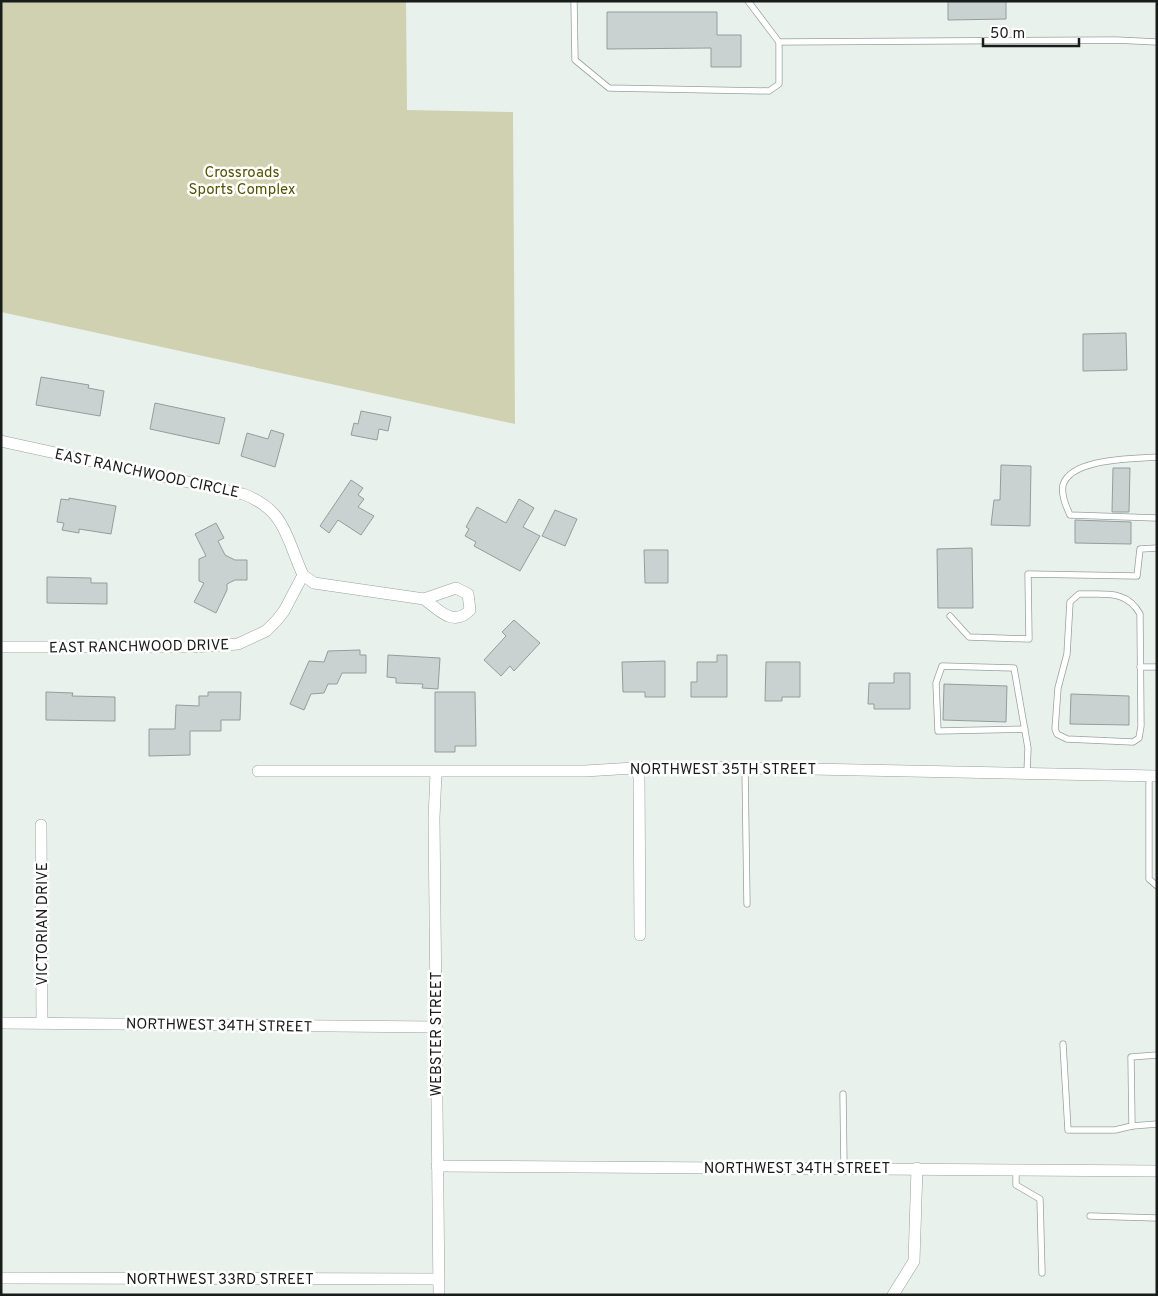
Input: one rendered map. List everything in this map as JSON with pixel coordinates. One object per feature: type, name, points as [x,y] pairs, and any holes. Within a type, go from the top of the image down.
[{"type":"street","name":"EAST RANCHWOOD CIRCLE","points":[[1,441],[213,486],[255,498],[266,506],[282,523],[302,575]]},
{"type":"street","points":[[302,575],[314,583],[424,599]]},
{"type":"street","name":"EAST RANCHWOOD DRIVE","points":[[1,646],[194,648],[238,644],[266,631],[277,620],[284,611],[302,575]]},
{"type":"street","points":[[636,768],[639,777],[640,935]]},
{"type":"street","name":"NORTHWEST 35TH STREET","points":[[258,771],[436,772],[745,768],[1153,776]]},
{"type":"street","name":"WEBSTER STREET","points":[[436,772],[434,818],[439,1295]]},
{"type":"street","name":"VICTORIAN DRIVE","points":[[41,825],[42,1023]]},
{"type":"street","name":"NORTHWEST 34TH STREET","points":[[1,1023],[436,1027]]},
{"type":"street","name":"NORTHWEST 34TH STREET","points":[[437,1166],[1157,1171]]},
{"type":"street","points":[[894,1295],[914,1261],[917,1168]]},
{"type":"street","name":"NORTHWEST 33RD STREET","points":[[1,1278],[438,1279]]},
{"type":"lane","points":[[574,1],[575,60],[610,88],[769,91],[779,84],[779,42],[748,1]]},
{"type":"lane","points":[[779,42],[1116,40],[1157,42]]},
{"type":"lane","points":[[1157,457],[1089,464],[1069,475],[1063,486],[1064,501],[1070,515],[1157,518]]},
{"type":"lane","points":[[950,616],[969,637],[1029,639],[1028,574],[1137,576],[1140,549],[1157,548]]},
{"type":"lane","points":[[1080,594],[1121,595],[1133,602],[1140,614],[1140,667],[1141,726],[1139,738],[1133,742],[1067,739],[1057,734],[1055,729],[1058,688],[1066,654],[1070,602],[1080,594]]},
{"type":"lane","points":[[1025,730],[938,731],[936,683],[942,666],[1014,668],[1025,730],[1028,748],[1027,773]]},
{"type":"lane","points":[[1140,667],[1157,667]]},
{"type":"lane","points":[[745,768],[747,904]]},
{"type":"lane","points":[[1153,776],[1149,823],[1149,879],[1157,886]]},
{"type":"lane","points":[[1149,823],[1157,823]]},
{"type":"lane","points":[[1063,1044],[1068,1130],[1115,1130],[1132,1126],[1157,1124]]},
{"type":"lane","points":[[1132,1126],[1131,1057],[1157,1055]]},
{"type":"lane","points":[[843,1094],[844,1168]]},
{"type":"lane","points":[[1016,1169],[1016,1185],[1040,1199],[1042,1272]]},
{"type":"lane","points":[[1090,1216],[1157,1218]]},
{"type":"green space","name":"Crossroads Sports Complex","points":[[1,1],[406,1],[407,110],[513,112],[515,424],[1,312]]},
{"type":"building","points":[[948,1],[1006,1],[1006,19],[948,20]]},
{"type":"building","points":[[607,12],[717,12],[717,35],[741,35],[741,67],[711,67],[711,48],[607,49]]},
{"type":"building","points":[[1126,333],[1127,370],[1083,371],[1083,334]]},
{"type":"building","points":[[41,377],[89,385],[88,388],[104,391],[100,416],[36,405]]},
{"type":"building","points":[[155,403],[225,418],[219,444],[150,429]]},
{"type":"building","points":[[361,411],[391,417],[388,431],[379,429],[377,440],[351,435],[354,423],[358,424]]},
{"type":"building","points":[[271,430],[284,434],[275,467],[241,456],[247,433],[268,439]]},
{"type":"building","points":[[1001,465],[1031,466],[1030,526],[991,525],[994,500],[1000,500]]},
{"type":"building","points":[[1113,468],[1130,468],[1129,512],[1112,512]]},
{"type":"building","points":[[351,480],[363,488],[358,495],[364,499],[358,507],[374,516],[361,535],[338,520],[329,533],[320,526]]},
{"type":"building","points":[[69,498],[116,506],[111,534],[79,529],[79,533],[62,530],[64,523],[57,522],[61,499],[69,500]]},
{"type":"building","points":[[519,499],[534,508],[523,527],[540,536],[520,571],[474,546],[476,542],[465,536],[469,529],[466,527],[477,507],[506,523]]},
{"type":"building","points":[[555,510],[577,519],[565,546],[542,536]]},
{"type":"building","points":[[1075,520],[1131,522],[1131,544],[1075,543]]},
{"type":"building","points":[[216,523],[224,538],[218,541],[225,555],[235,560],[247,560],[247,580],[235,580],[227,584],[227,590],[216,613],[194,602],[204,583],[199,581],[199,559],[206,556],[195,534]]},
{"type":"building","points":[[972,548],[973,608],[938,608],[937,549]]},
{"type":"building","points":[[644,550],[668,550],[668,583],[645,583]]},
{"type":"building","points":[[47,577],[91,578],[91,583],[107,583],[107,604],[47,603]]},
{"type":"building","points":[[514,620],[540,643],[514,671],[510,666],[501,676],[484,660],[506,636],[502,632]]},
{"type":"building","points":[[360,650],[360,655],[366,655],[366,673],[342,673],[337,684],[328,684],[324,693],[311,694],[304,710],[290,704],[309,661],[324,662],[328,651]]},
{"type":"building","points":[[388,655],[440,658],[438,689],[422,688],[423,684],[396,683],[396,678],[387,677]]},
{"type":"building","points":[[717,655],[727,655],[727,697],[691,697],[691,682],[697,682],[697,662],[717,662]]},
{"type":"building","points":[[665,661],[665,697],[645,697],[645,692],[623,692],[622,662]]},
{"type":"building","points":[[766,662],[800,662],[800,697],[782,697],[782,701],[765,701]]},
{"type":"building","points":[[894,673],[910,673],[910,709],[874,709],[874,704],[868,704],[869,683],[894,683]]},
{"type":"building","points":[[944,684],[1007,686],[1006,722],[943,720]]},
{"type":"building","points":[[46,692],[73,693],[72,696],[115,697],[115,721],[46,720]]},
{"type":"building","points":[[208,692],[241,692],[240,720],[221,720],[221,731],[190,731],[190,755],[149,756],[149,729],[175,729],[176,705],[199,706],[199,696],[208,696]]},
{"type":"building","points":[[435,692],[475,692],[476,746],[455,746],[455,752],[435,752]]},
{"type":"building","points":[[1071,694],[1129,696],[1129,725],[1070,724]]}]
